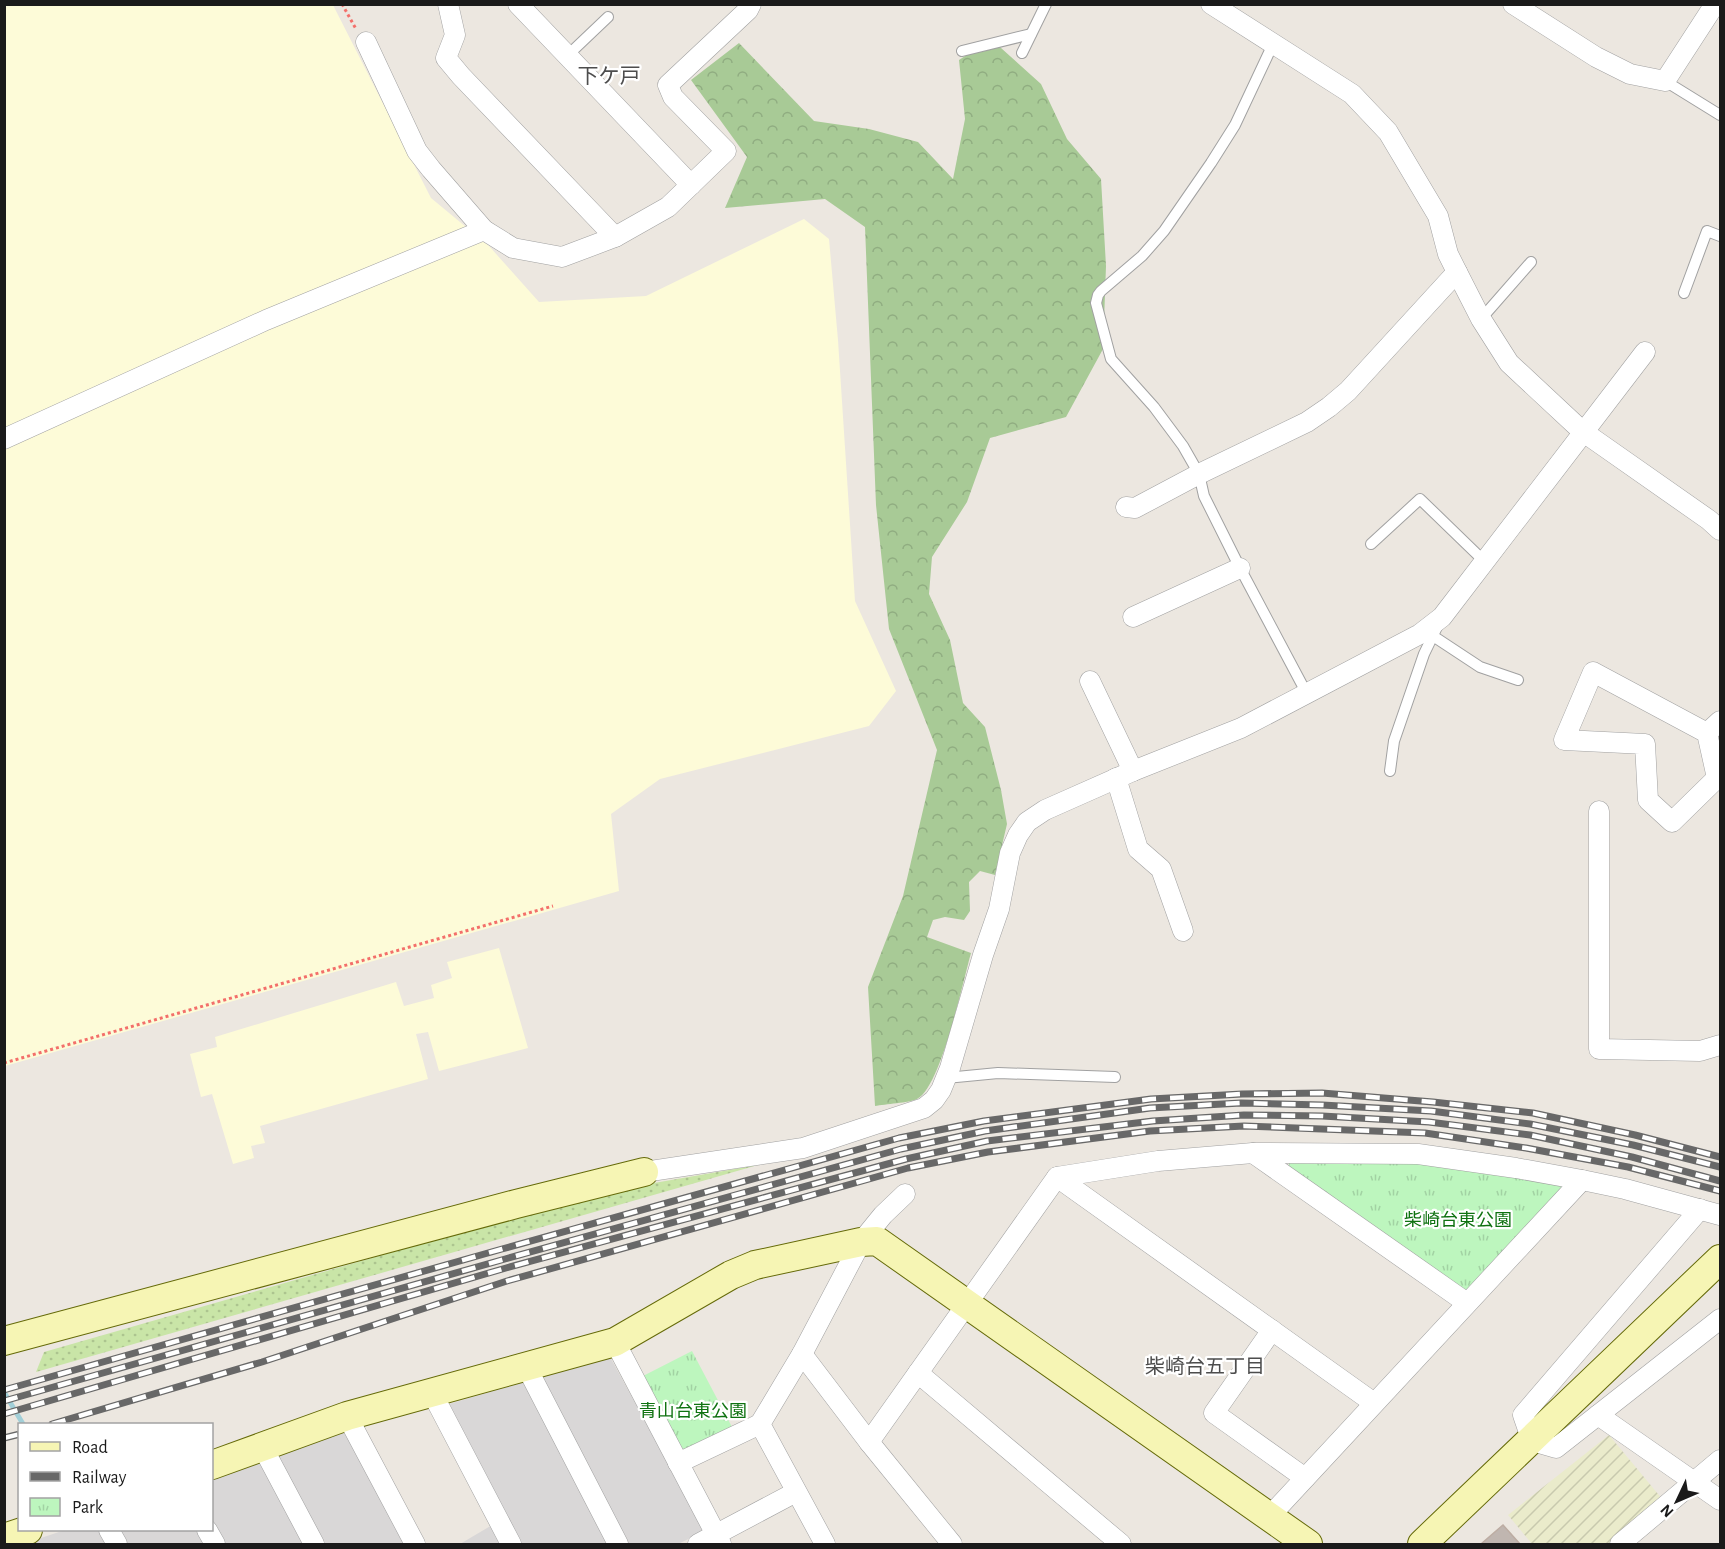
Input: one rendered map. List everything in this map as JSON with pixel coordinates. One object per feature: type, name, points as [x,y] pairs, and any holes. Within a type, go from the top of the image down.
[{"type":"street","points":[[448,4],[455,35],[446,58],[615,237]]},
{"type":"street","points":[[518,4],[691,185]]},
{"type":"street","points":[[366,42],[417,151],[484,230],[513,248],[562,257],[615,237],[668,207],[726,151],[673,97],[668,85],[748,10],[751,4]]},
{"type":"street","points":[[1211,4],[1352,94],[1388,132],[1438,216],[1448,254],[1456,272],[1481,319],[1509,363],[1582,431],[1720,530]]},
{"type":"street","points":[[1515,5],[1596,57],[1630,74],[1665,81],[1715,4]]},
{"type":"street","points":[[4,439],[266,320],[484,230]]},
{"type":"street","points":[[1126,507],[1135,508],[1307,422],[1329,407],[1348,391],[1456,272]]},
{"type":"street","points":[[4,1341],[516,1203],[644,1172],[803,1148],[924,1108],[934,1100],[946,1078],[999,909],[1010,853],[1027,822],[1045,810],[1241,728],[1420,634],[1442,617],[1582,431],[1645,352]]},
{"type":"street","points":[[1132,617],[1240,568]]},
{"type":"street","points":[[1593,672],[1714,727],[1717,778],[1672,822],[1648,800],[1645,744],[1564,740],[1593,672]]},
{"type":"street","points":[[1090,681],[1125,775],[1138,849],[1161,869],[1183,931]]},
{"type":"street","points":[[1599,811],[1599,1049],[1700,1051],[1720,1045]]},
{"type":"street","points":[[1253,1153],[1467,1303]]},
{"type":"street","points":[[869,1442],[1057,1177],[1158,1161],[1253,1153],[1418,1154],[1582,1180],[1625,1189],[1720,1215]]},
{"type":"street","points":[[1057,1177],[1374,1403]]},
{"type":"street","points":[[1269,1517],[1582,1180]]},
{"type":"street","points":[[678,1463],[760,1424],[802,1354],[861,1242],[883,1215],[905,1194]]},
{"type":"street","points":[[1532,1441],[1523,1415],[1700,1209]]},
{"type":"street","points":[[213,1465],[347,1416],[615,1342],[731,1275],[755,1265],[861,1242],[877,1241],[1308,1545]]},
{"type":"street","points":[[1422,1545],[1720,1259]]},
{"type":"street","points":[[1532,1441],[1556,1448],[1720,1319]]},
{"type":"street","points":[[1272,1330],[1214,1413],[1305,1478]]},
{"type":"street","points":[[615,1342],[718,1540]]},
{"type":"street","points":[[802,1354],[952,1545]]},
{"type":"street","points":[[526,1368],[618,1545]]},
{"type":"street","points":[[918,1373],[1122,1545]]},
{"type":"street","points":[[432,1393],[512,1545]]},
{"type":"street","points":[[1598,1415],[1720,1500]]},
{"type":"street","points":[[347,1416],[415,1545]]},
{"type":"street","points":[[760,1424],[825,1545]]},
{"type":"street","points":[[262,1446],[314,1545]]},
{"type":"street","points":[[1620,1545],[1720,1460]]},
{"type":"street","points":[[698,1545],[718,1540],[796,1492]]},
{"type":"street","points":[[5,1541],[26,1531]]},
{"type":"street","points":[[110,1531],[117,1545]]},
{"type":"street","points":[[208,1531],[215,1545]]},
{"type":"lane","points":[[1022,53],[1046,4]]},
{"type":"lane","points":[[567,56],[608,17]]},
{"type":"lane","points":[[962,51],[1031,34]]},
{"type":"lane","points":[[1273,44],[1235,125],[1211,163],[1164,231],[1142,256],[1101,291],[1096,303],[1111,359],[1162,417],[1183,446],[1199,474],[1204,496],[1307,694]]},
{"type":"lane","points":[[1665,81],[1720,115]]},
{"type":"lane","points":[[1684,293],[1707,231],[1720,236]]},
{"type":"lane","points":[[1481,319],[1531,262]]},
{"type":"lane","points":[[1371,544],[1420,499],[1484,561]]},
{"type":"lane","points":[[1390,771],[1394,741],[1424,654],[1442,617]]},
{"type":"lane","points":[[1433,636],[1480,668],[1518,680]]},
{"type":"lane","points":[[946,1078],[998,1073],[1115,1077]]},
{"type":"path","points":[[342,4],[352,24],[366,42]]},
{"type":"path","points":[[4,1063],[553,906]]},
{"type":"shaded area","points":[[5,5],[333,5],[431,198],[489,246],[539,302],[646,296],[804,219],[829,239],[855,601],[896,691],[869,726],[660,779],[611,814],[619,891],[5,1066]]},
{"type":"shaded area","points":[[499,948],[528,1048],[439,1071],[428,1032],[416,1034],[428,1079],[260,1126],[265,1143],[251,1146],[254,1158],[233,1164],[212,1094],[201,1097],[190,1054],[217,1047],[215,1037],[396,982],[404,1006],[434,998],[431,985],[452,978],[447,962]]},
{"type":"shaded area","points":[[610,1357],[705,1531],[678,1544],[460,1544],[504,1518],[449,1404]]},
{"type":"shaded area","points":[[343,1429],[405,1544],[30,1544],[29,1542],[62,1531],[213,1531],[213,1477]]},
{"type":"green space","points":[[991,39],[1041,84],[1067,139],[1101,179],[1106,266],[1103,349],[1066,417],[990,438],[967,502],[932,557],[929,594],[950,640],[963,703],[985,727],[1007,824],[995,875],[980,871],[969,882],[970,911],[964,920],[945,917],[933,920],[927,937],[971,953],[950,1032],[934,1075],[926,1090],[917,1099],[875,1106],[868,987],[903,896],[937,750],[889,629],[876,505],[865,227],[825,199],[725,208],[747,157],[691,80],[739,43],[814,121],[869,129],[918,142],[953,179],[965,119],[959,60]]},
{"type":"green space","name":"柴崎台東公園","points":[[1390,1161],[1460,1166],[1570,1184],[1468,1294],[1289,1172],[1289,1162]]},
{"type":"green space","points":[[758,1165],[36,1372],[44,1352],[602,1192]]},
{"type":"green space","name":"青山台東公園","points":[[692,1351],[732,1427],[688,1450],[680,1448],[643,1376]]},
{"type":"green space","points":[[1609,1435],[1663,1500],[1609,1544],[1532,1544],[1508,1515]]},
{"type":"building","points":[[1503,1525],[1520,1544],[1481,1544]]},
{"type":"waterway","points":[[4,1392],[22,1423]]},
{"type":"railway","points":[[4,1390],[899,1138],[984,1121],[1151,1099],[1242,1094],[1322,1093],[1533,1113],[1635,1135],[1720,1157]]},
{"type":"railway","points":[[4,1401],[901,1149],[985,1131],[1150,1108],[1241,1103],[1431,1111],[1530,1124],[1633,1145],[1720,1167]]},
{"type":"railway","points":[[4,1414],[506,1268],[906,1159],[987,1141],[1153,1121],[1244,1115],[1322,1116],[1429,1122],[1530,1135],[1632,1157],[1720,1181]]},
{"type":"railway","points":[[55,1423],[262,1362],[507,1281],[908,1168],[988,1152],[1150,1131],[1244,1126],[1425,1133],[1526,1148],[1628,1167],[1720,1191]]},
{"type":"railway","points":[[4,1438],[18,1434]]},
{"type":"district","name":"下ケ戸","points":[[609,76]]},
{"type":"district","name":"柴崎台五丁目","points":[[1205,1367]]}]
